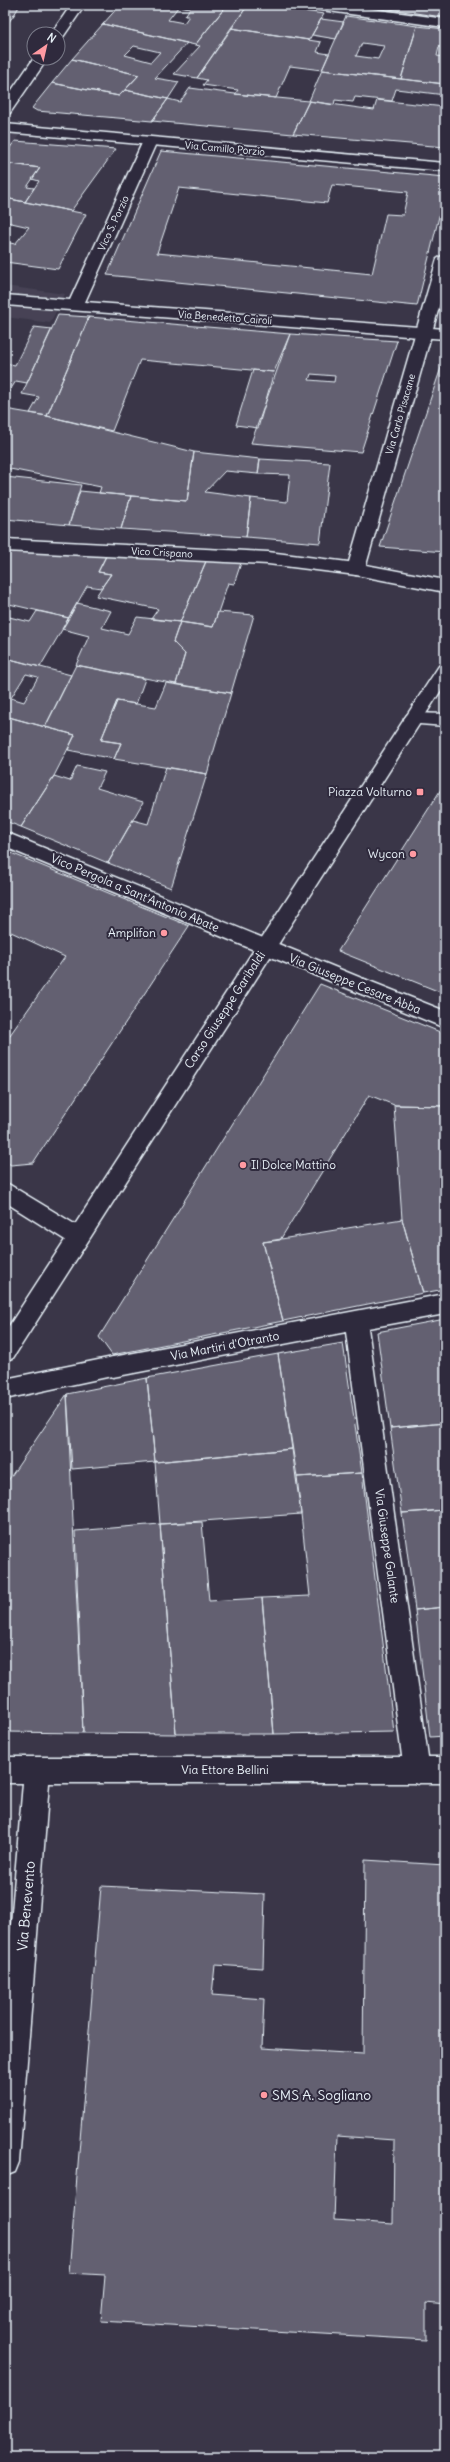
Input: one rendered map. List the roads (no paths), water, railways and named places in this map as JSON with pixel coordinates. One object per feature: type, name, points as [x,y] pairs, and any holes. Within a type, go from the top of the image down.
[{"type":"street","points":[[64,26],[78,5]]},
{"type":"street","points":[[314,5],[445,23]]},
{"type":"street","points":[[5,110],[35,66]]},
{"type":"street","name":"Via Camillo Porzio","points":[[5,128],[445,167]]},
{"type":"street","name":"Vico S. Porzio","points":[[74,306],[150,141]]},
{"type":"street","name":"Via Carlo Pisacane","points":[[356,569],[445,259]]},
{"type":"street","name":"Via Benedetto Cairoli","points":[[5,300],[445,334]]},
{"type":"street","name":"Vico Crispano","points":[[5,545],[268,558],[319,563],[445,586]]},
{"type":"street","name":"Corso Giuseppe Garibaldi","points":[[5,1351],[445,670]]},
{"type":"street","points":[[413,719],[445,720]]},
{"type":"street","name":"Vico Pergola a Sant'Antonio Abate","points":[[8,843],[266,947]]},
{"type":"street","name":"Via Giuseppe Cesare Abba","points":[[266,947],[445,1020]]},
{"type":"street","points":[[5,1191],[78,1237]]},
{"type":"street","name":"Via Martiri d'Otranto","points":[[5,1389],[445,1304]]},
{"type":"street","name":"Via Giuseppe Galante","points":[[356,1321],[417,1770]]},
{"type":"street","name":"Via Ettore Bellini","points":[[5,1770],[445,1770]]},
{"type":"street","name":"Via Benevento","points":[[5,2162],[37,1771]]},
{"type":"place","name":"Piazza Volturno","points":[[420,792]]},
{"type":"place","name":"Wycon","points":[[413,854]]},
{"type":"place","name":"Amplifon","points":[[164,933]]},
{"type":"place","name":"Il Dolce Mattino","points":[[243,1165]]},
{"type":"place","name":"SMS A. Sogliano","points":[[264,2095]]}]
